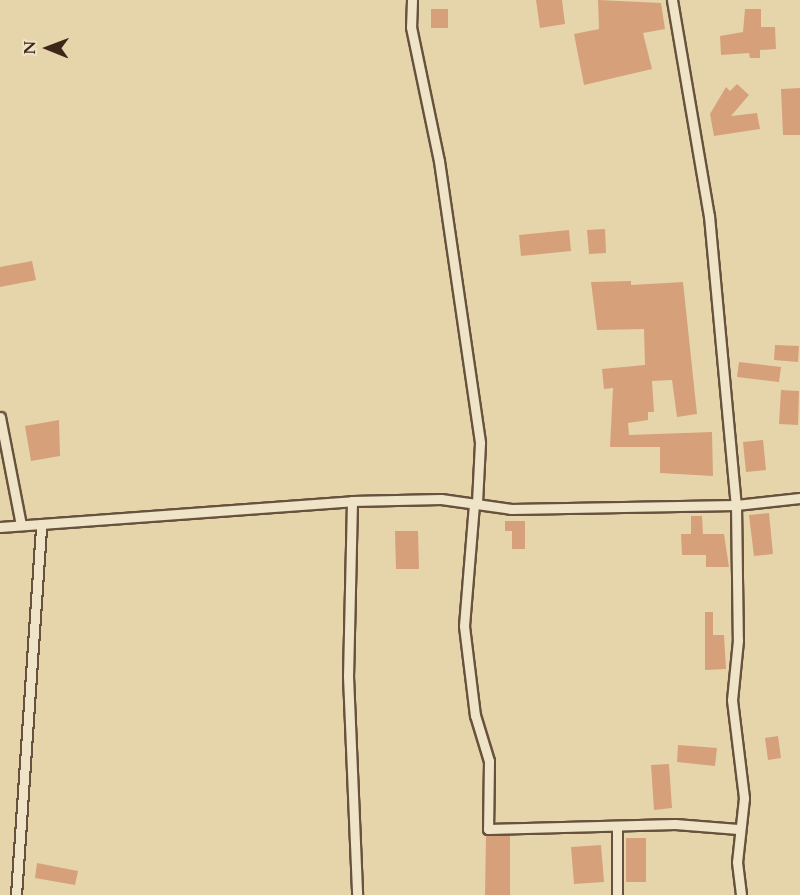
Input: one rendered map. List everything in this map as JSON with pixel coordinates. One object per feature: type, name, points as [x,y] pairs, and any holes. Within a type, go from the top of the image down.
[{"type":"street","points":[[412,0],[411,27],[439,161],[480,443],[464,626],[475,715],[489,761],[486,826],[491,831],[617,827],[738,830]]},
{"type":"street","points":[[672,0],[709,216],[736,506],[738,640],[732,700],[744,798],[738,830],[741,895]]},
{"type":"street","points":[[0,417],[21,525]]},
{"type":"street","points":[[0,527],[352,501],[441,499],[511,509],[736,506],[800,498]]},
{"type":"street","points":[[352,501],[348,676],[357,895]]},
{"type":"street","points":[[16,895],[41,524]]},
{"type":"street","points":[[617,827],[617,895]]},
{"type":"building","points":[[536,0],[562,0],[565,24],[540,28]]},
{"type":"building","points":[[598,0],[661,3],[665,29],[643,33],[652,69],[584,85],[574,34],[599,29]]},
{"type":"building","points":[[431,9],[448,9],[448,28],[431,28]]},
{"type":"building","points":[[745,9],[761,9],[761,27],[775,27],[776,49],[760,50],[760,58],[750,58],[749,53],[721,55],[720,36],[743,32]]},
{"type":"building","points":[[737,84],[749,95],[731,116],[757,113],[760,129],[714,136],[710,114],[726,87],[730,91]]},
{"type":"building","points":[[800,88],[800,135],[783,135],[781,89]]},
{"type":"building","points":[[605,229],[606,253],[589,254],[587,230]]},
{"type":"building","points":[[569,230],[571,251],[521,256],[519,235]]},
{"type":"building","points":[[32,261],[36,280],[0,287],[0,267]]},
{"type":"building","points":[[631,281],[631,285],[683,282],[697,414],[677,417],[672,380],[652,381],[654,412],[648,412],[648,420],[628,423],[629,435],[712,432],[713,476],[660,473],[660,447],[610,447],[613,388],[604,389],[602,369],[645,365],[644,329],[597,330],[591,282]]},
{"type":"building","points":[[775,345],[799,346],[798,362],[774,360]]},
{"type":"building","points":[[739,362],[781,367],[779,382],[737,377]]},
{"type":"building","points":[[781,390],[799,391],[798,425],[779,424]]},
{"type":"building","points":[[59,420],[60,456],[31,461],[25,426]]},
{"type":"building","points":[[763,440],[766,470],[746,472],[743,442]]},
{"type":"building","points":[[769,513],[773,554],[754,556],[749,515]]},
{"type":"building","points":[[691,516],[702,516],[703,534],[724,534],[729,567],[706,567],[706,555],[682,555],[681,534],[691,534]]},
{"type":"building","points":[[505,521],[525,521],[525,549],[512,549],[512,531],[505,531]]},
{"type":"building","points":[[395,531],[418,531],[419,569],[396,569]]},
{"type":"building","points":[[705,612],[713,612],[713,635],[724,635],[726,669],[705,670]]},
{"type":"building","points":[[778,736],[781,758],[768,760],[765,738]]},
{"type":"building","points":[[678,745],[717,748],[715,766],[677,762]]},
{"type":"building","points":[[669,764],[672,808],[654,810],[651,765]]},
{"type":"building","points":[[486,835],[510,835],[510,895],[485,895]]},
{"type":"building","points":[[626,838],[646,838],[646,882],[626,882]]},
{"type":"building","points":[[601,845],[604,882],[574,884],[571,847]]},
{"type":"building","points":[[37,863],[78,871],[75,885],[35,878]]}]
